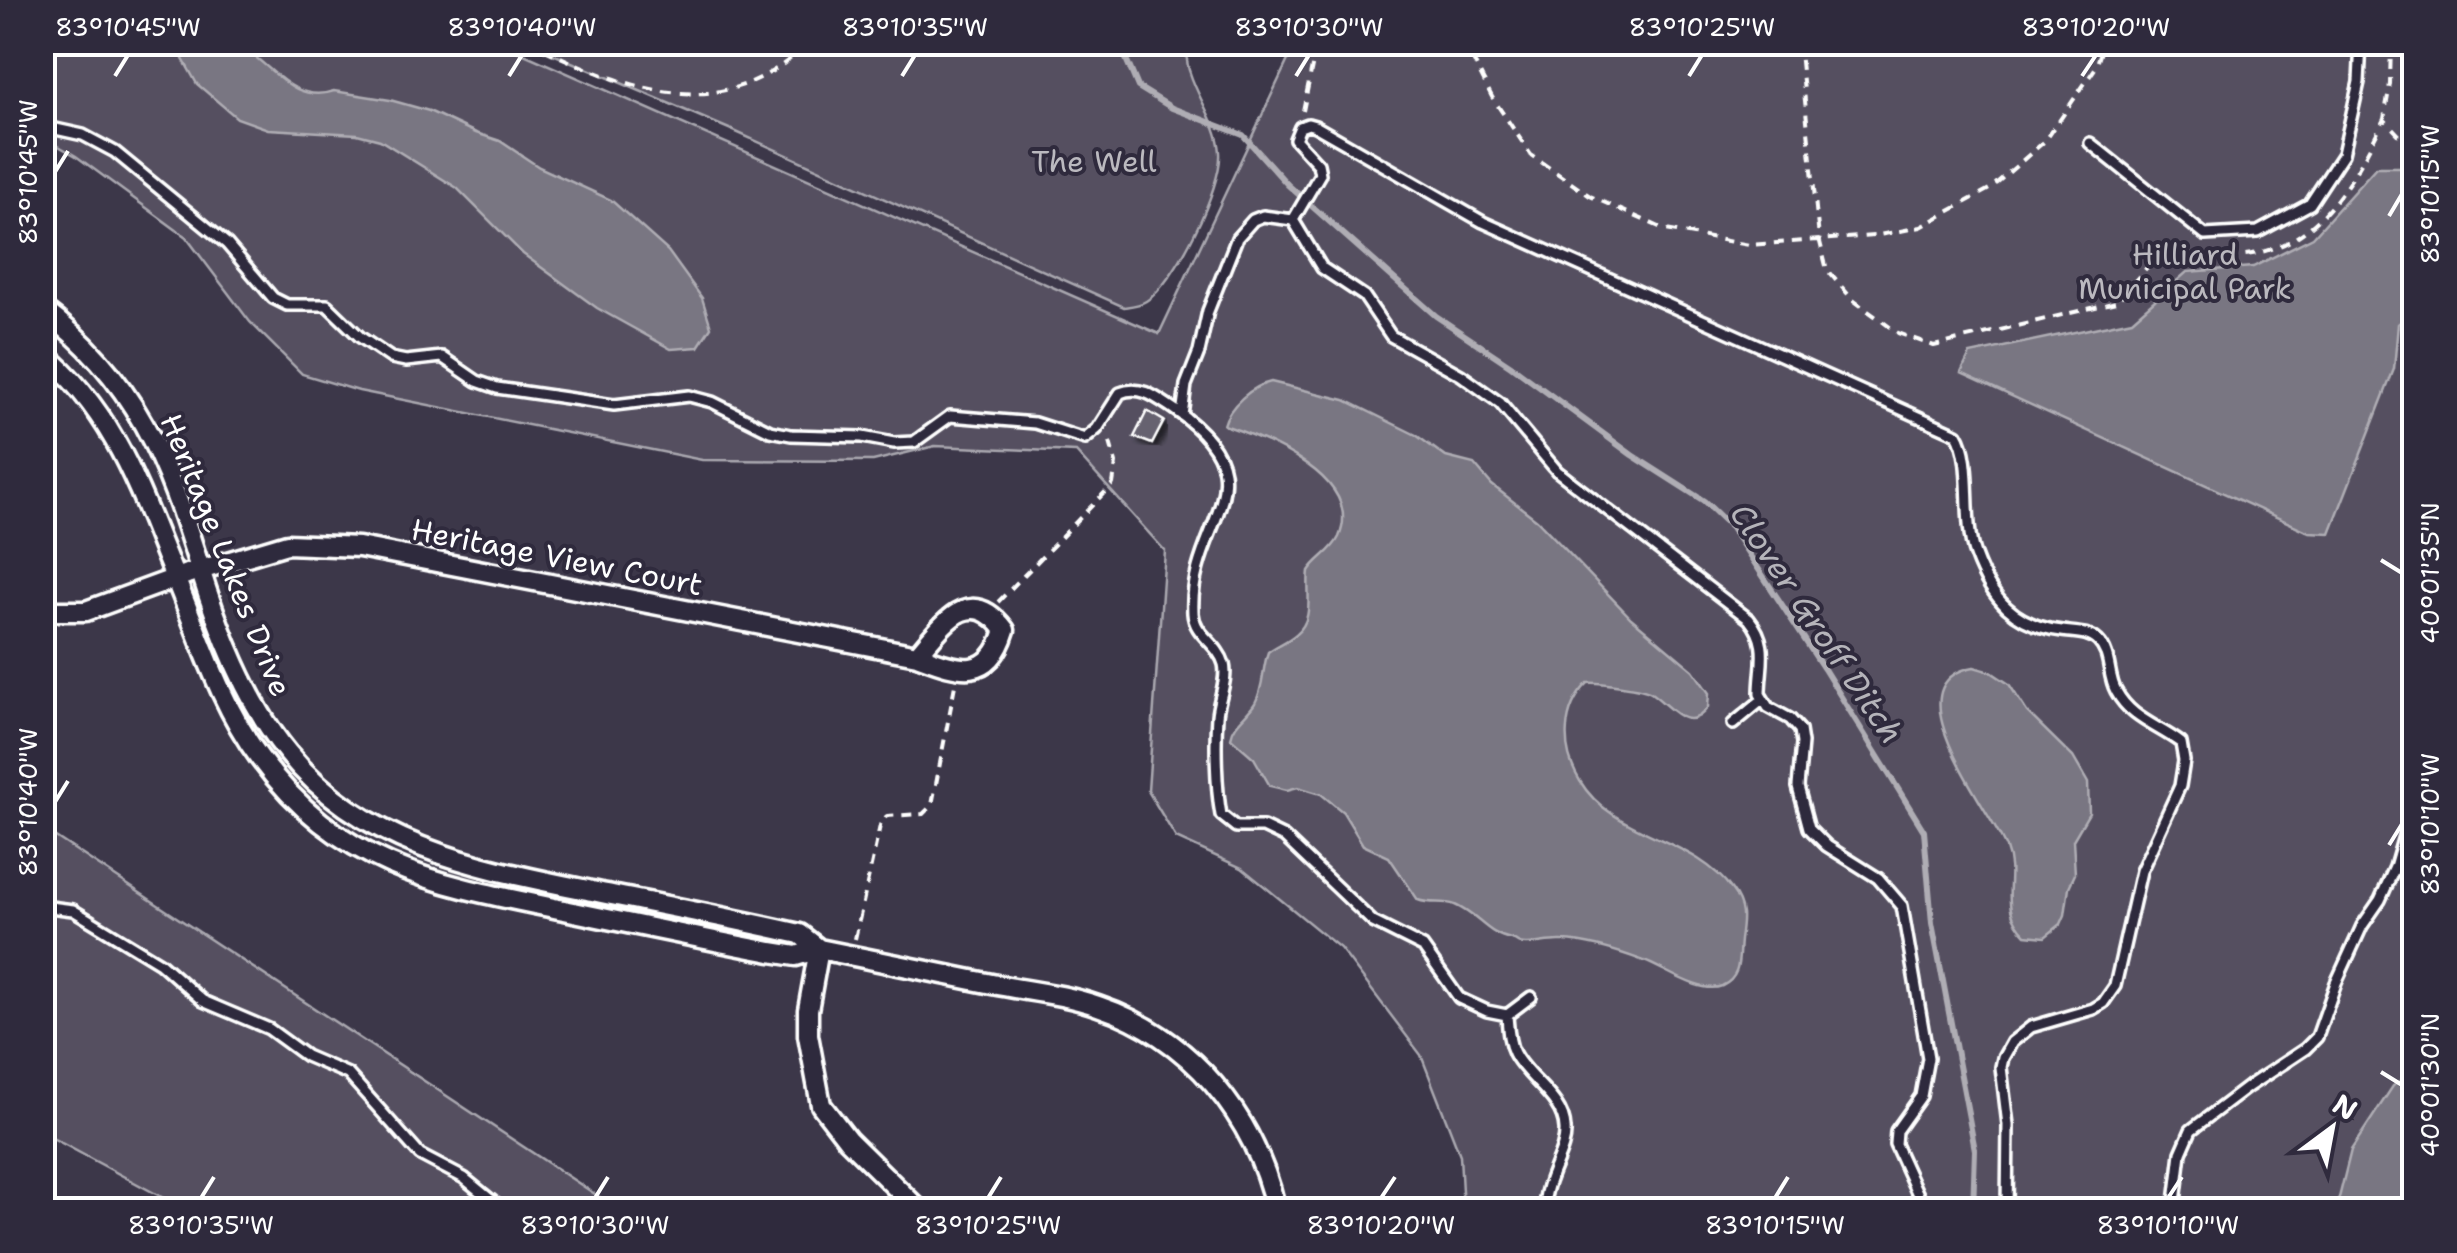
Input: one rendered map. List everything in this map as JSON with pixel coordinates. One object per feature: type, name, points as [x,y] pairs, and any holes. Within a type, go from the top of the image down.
[{"type":"street","name":"Heritage Lakes Drive","points":[[42,309],[89,348],[141,415],[165,466],[188,574],[222,696],[260,758],[309,812],[364,851],[412,875],[469,892],[770,952],[796,956],[819,949]]},
{"type":"street","name":"Heritage Lakes Drive","points":[[42,352],[74,382],[115,437],[274,736],[320,788],[367,822],[457,861],[800,934],[819,949],[1094,1004],[1166,1038],[1209,1078],[1241,1118],[1262,1163],[1276,1210]]},
{"type":"street","name":"Heritage View Court","points":[[42,610],[86,611],[287,544],[359,547],[916,656],[958,670]]},
{"type":"street","points":[[916,656],[950,618],[962,610],[982,609],[1006,630],[1001,645],[980,667],[958,670]]},
{"type":"street","points":[[819,949],[808,1010],[808,1036],[822,1105],[848,1140],[919,1210]]},
{"type":"lane","points":[[2090,144],[2205,235],[2258,232],[2310,204],[2343,154],[2359,82],[2361,42]]},
{"type":"lane","points":[[1295,215],[1320,174],[1318,164],[1295,139],[1300,127],[1308,124],[1482,222],[1957,434],[1964,452],[1970,537],[1975,556],[1996,596],[2034,628],[2092,636],[2105,650],[2112,684],[2125,704],[2142,721],[2181,743]]},
{"type":"lane","points":[[42,126],[83,135],[115,152],[227,244],[266,292],[279,302],[327,305],[360,337],[391,358],[442,357],[478,381],[497,388],[614,405],[699,397],[770,431],[862,436],[894,443],[920,438],[950,416],[1035,423],[1085,439],[1097,429],[1120,393],[1136,388],[1182,415],[1217,447],[1226,481],[1222,502],[1207,534],[1193,607],[1197,628],[1217,651],[1225,668],[1216,722],[1222,815],[1236,827],[1262,827],[1284,836],[1374,922],[1423,946],[1459,998],[1487,1011],[1507,1014],[1531,997]]},
{"type":"lane","points":[[1182,415],[1186,385],[1200,352],[1208,311],[1237,238],[1253,220],[1263,216],[1295,215]]},
{"type":"lane","points":[[1295,215],[1322,268],[1364,296],[1391,336],[1461,374],[1500,403],[1548,463],[1749,619],[1758,630],[1764,650],[1762,700],[1800,730],[1798,786],[1808,828],[1827,846],[1878,878],[1902,906],[1928,1058],[1921,1096],[1896,1131],[1895,1144],[1925,1210]]},
{"type":"lane","points":[[1733,724],[1762,700]]},
{"type":"lane","points":[[2181,743],[2190,736]]},
{"type":"lane","points":[[2007,1210],[2008,1125],[2000,1068],[2003,1058],[2024,1031],[2094,1009],[2115,986],[2141,871],[2180,786],[2184,761],[2181,743]]},
{"type":"lane","points":[[2174,1210],[2181,1153],[2192,1130],[2305,1050],[2317,1037],[2336,983],[2362,926],[2380,900],[2408,822],[2414,816]]},
{"type":"lane","points":[[42,906],[74,910],[160,963],[204,1001],[269,1029],[306,1056],[348,1074],[420,1155],[473,1184],[504,1210]]},
{"type":"lane","points":[[1507,1014],[1513,1051],[1539,1082],[1564,1122],[1564,1141],[1545,1188],[1544,1210]]},
{"type":"path","points":[[528,42],[604,78],[672,95],[715,94],[756,81],[792,59],[809,42]]},
{"type":"path","points":[[1303,116],[1317,42]]},
{"type":"path","points":[[1464,42],[1492,96],[1531,155],[1590,196],[1666,230],[1749,245],[1874,236],[1921,227],[1991,188],[2046,140],[2096,67],[2104,42]]},
{"type":"path","points":[[1798,42],[1819,238],[1826,270],[1853,300],[1898,333],[1934,346],[2116,302],[2159,254],[2242,256],[2293,242],[2329,212],[2361,166],[2384,119],[2391,42]]},
{"type":"path","points":[[2384,119],[2414,151]]},
{"type":"path","points":[[990,613],[1006,591],[1113,484],[1116,464],[1105,416]]},
{"type":"path","points":[[852,956],[876,832],[888,816],[923,814],[932,805],[958,670]]},
{"type":"green space","name":"Hilliard Municipal Park","points":[[42,43],[499,43],[1159,334],[1296,43],[2414,43],[2414,1210],[1463,1210],[1460,1155],[1421,1055],[1340,948],[1242,868],[1176,838],[1148,791],[1165,551],[1076,452],[935,446],[873,461],[702,460],[359,391],[302,374],[250,322],[186,237],[76,156],[43,137]]},
{"type":"green space","name":"The Well","points":[[527,43],[1185,43],[1189,69],[1218,142],[1219,167],[1206,209],[1170,275],[1146,301],[1124,307],[734,131]]},
{"type":"green space","points":[[42,828],[619,1210],[186,1210],[43,1133]]},
{"type":"shaded area","points":[[218,42],[243,48],[303,91],[334,91],[429,111],[500,141],[539,167],[611,200],[668,251],[702,298],[711,327],[698,347],[671,349],[597,308],[523,254],[457,188],[380,140],[357,134],[268,129],[237,118],[197,84],[183,59],[182,43]]},
{"type":"shaded area","points":[[2376,167],[2414,167],[2414,311],[2398,324],[2394,369],[2330,533],[2309,532],[1961,373],[1970,354],[2132,320],[2187,272],[2253,267],[2313,237]]},
{"type":"shaded area","points":[[1271,382],[1345,400],[1416,435],[1446,457],[1474,464],[1492,485],[1537,520],[1631,618],[1693,670],[1709,693],[1708,707],[1701,715],[1693,719],[1679,715],[1647,691],[1588,683],[1573,705],[1567,743],[1574,769],[1594,800],[1633,826],[1697,858],[1732,890],[1741,908],[1742,926],[1738,966],[1728,982],[1703,987],[1652,964],[1583,943],[1520,944],[1455,905],[1418,900],[1389,857],[1363,845],[1343,812],[1321,794],[1298,787],[1287,790],[1270,786],[1254,758],[1231,738],[1258,697],[1268,652],[1296,634],[1306,621],[1309,571],[1336,542],[1343,516],[1325,479],[1307,464],[1263,440],[1224,425],[1242,398]]},
{"type":"shaded area","points":[[1974,667],[2009,684],[2027,712],[2073,757],[2088,783],[2089,813],[2073,840],[2075,874],[2065,915],[2061,924],[2045,937],[2026,935],[2017,924],[2010,903],[2006,848],[1951,749],[1942,721],[1940,697],[1950,678]]},
{"type":"shaded area","points":[[2414,1070],[2414,1210],[2336,1210],[2351,1150],[2393,1086]]},
{"type":"building","points":[[1147,411],[1164,421],[1152,444],[1134,437]]},
{"type":"waterway","name":"Clover Groff Ditch","points":[[1125,42],[1124,54],[1138,87],[1172,108],[1243,135],[1288,185],[1436,316],[1632,455],[1704,501],[1731,527],[1924,831],[1932,923],[1975,1150],[1973,1210]]}]
